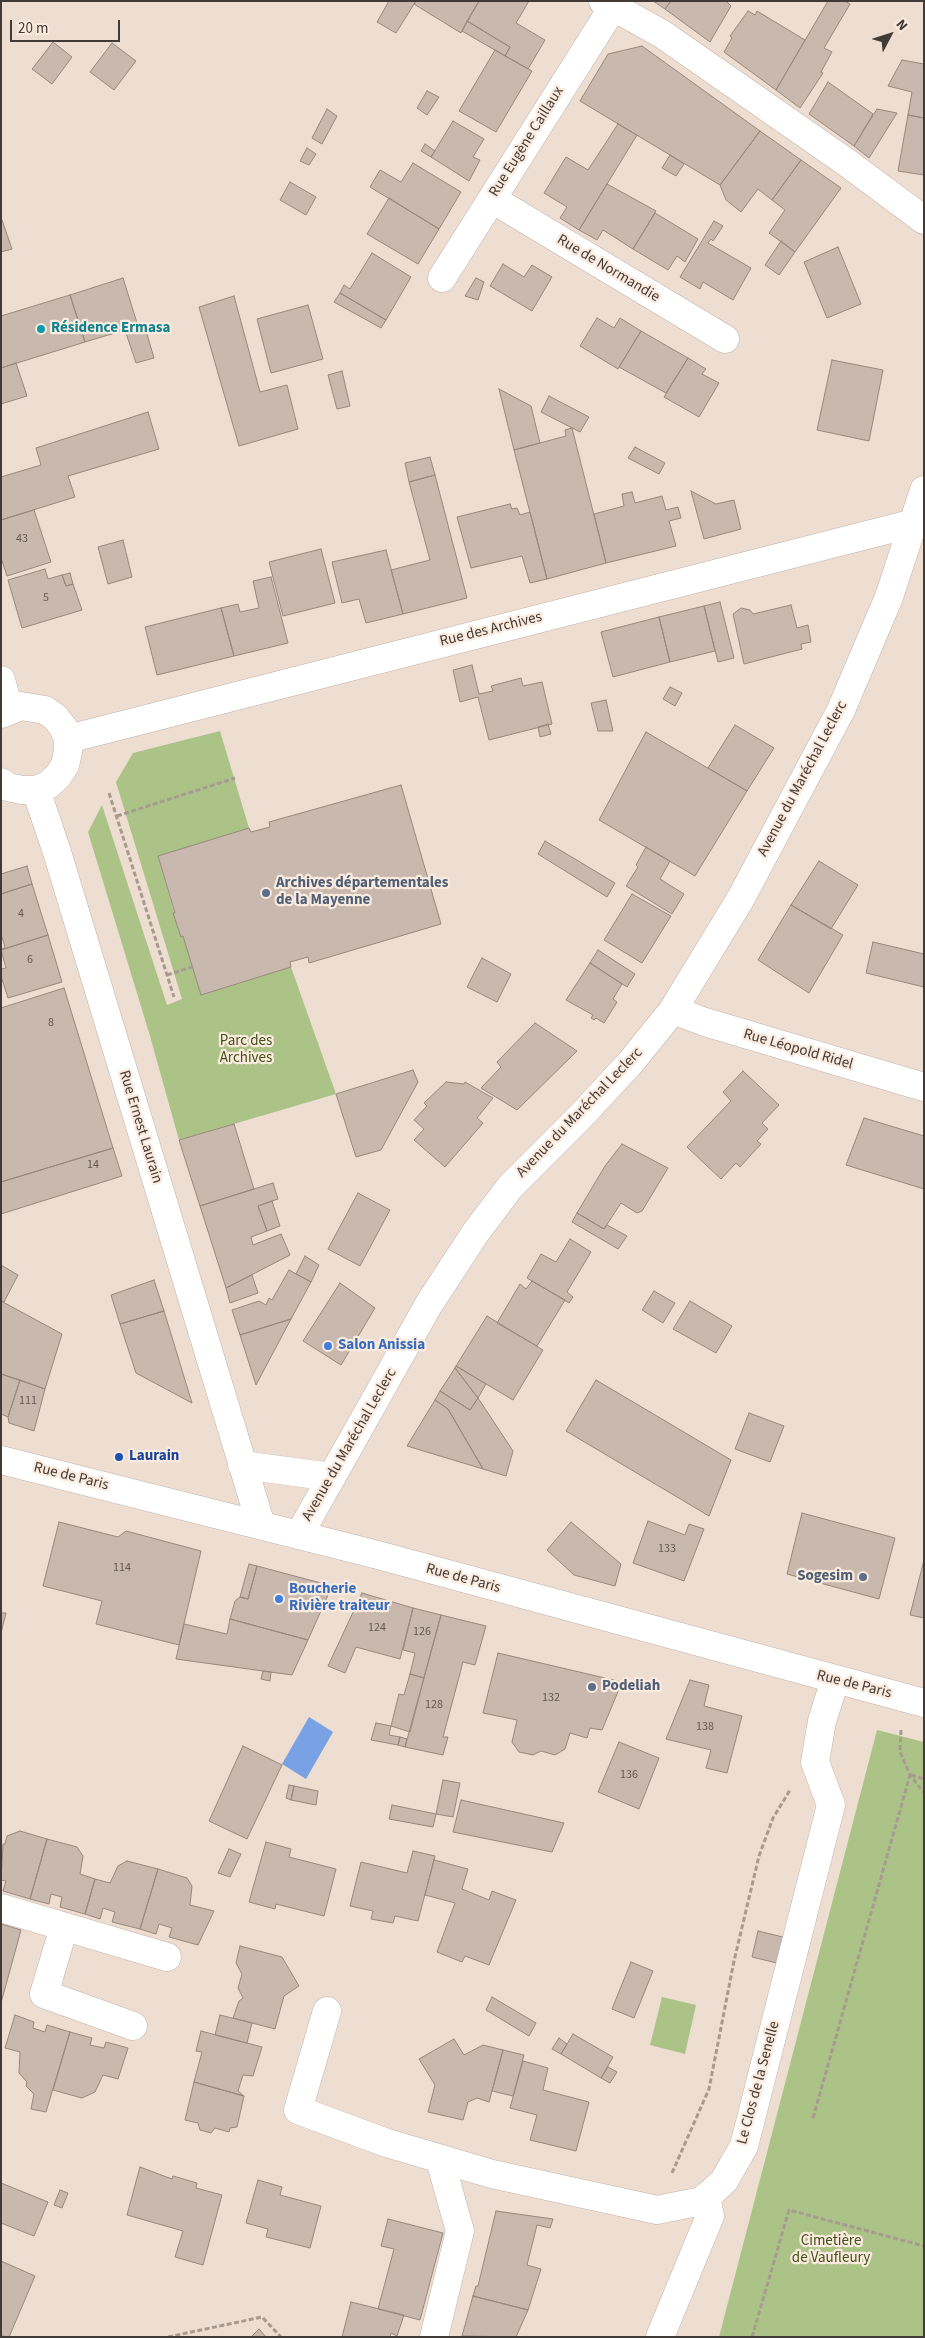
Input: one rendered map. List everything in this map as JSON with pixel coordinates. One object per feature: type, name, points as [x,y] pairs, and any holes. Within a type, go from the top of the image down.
[{"type":"street","points":[[608,4],[662,34],[846,162],[924,220]]},
{"type":"street","name":"Rue Eugène Caillaux","points":[[442,278],[492,199],[608,4]]},
{"type":"street","name":"Rue de Normandie","points":[[492,199],[725,339]]},
{"type":"street","name":"Avenue du Maréchal Leclerc","points":[[299,1535],[429,1304],[476,1232],[510,1187],[580,1117],[630,1063],[673,1010],[741,898],[841,710],[889,597],[924,490]]},
{"type":"street","name":"Rue des Archives","points":[[68,739],[914,523]]},
{"type":"street","points":[[1,680],[5,711],[21,706],[45,710],[55,717],[68,739],[65,765],[58,776],[48,785],[36,790],[22,790],[8,787],[1,782]]},
{"type":"street","name":"Rue Ernest Laurain","points":[[36,790],[60,861],[261,1525]]},
{"type":"street","name":"Rue Léopold Ridel","points":[[673,1010],[705,1022],[924,1087]]},
{"type":"street","name":"Rue de Paris","points":[[1,1460],[261,1525],[913,1700]]},
{"type":"street","points":[[242,1465],[332,1477]]},
{"type":"street","name":"Le Clos de la Senelle","points":[[327,2011],[298,2110],[387,2144],[492,2174],[658,2210],[702,2201],[724,2180],[744,2146],[831,1805],[816,1762],[822,1721],[834,1680]]},
{"type":"street","points":[[1,1908],[167,1956]]},
{"type":"street","points":[[64,1927],[44,1994],[133,2026]]},
{"type":"street","points":[[434,2337],[460,2231],[440,2160]]},
{"type":"street","points":[[660,2337],[710,2216],[706,2197]]},
{"type":"path","points":[[116,816],[235,778]]},
{"type":"path","points":[[109,794],[174,998]]},
{"type":"path","points":[[167,975],[192,967]]},
{"type":"path","points":[[913,1700],[900,1752],[910,1775],[924,1793]]},
{"type":"path","points":[[658,2210],[709,2089],[734,1961],[759,1856],[773,1818],[792,1786],[816,1762]]},
{"type":"path","points":[[910,1775],[924,1779]]},
{"type":"path","points":[[812,2118],[910,1775]]},
{"type":"path","points":[[752,2337],[789,2210],[924,2246]]},
{"type":"path","points":[[168,2337],[262,2317],[281,2337]]},
{"type":"green space","name":"Parc des Archives","points":[[220,731],[249,828],[158,856],[181,937],[183,936],[201,995],[291,967],[336,1094],[179,1140],[150,1036],[88,832],[102,805],[167,1005],[182,999],[116,782],[133,753]]},
{"type":"green space","name":"Cimetière de Vaufleury","points":[[877,1730],[924,1742],[924,2337],[719,2337]]},
{"type":"green space","points":[[662,1997],[696,2005],[685,2054],[650,2045]]},
{"type":"water","points":[[309,1717],[333,1732],[306,1779],[282,1764]]},
{"type":"building","points":[[389,1],[416,1],[396,33],[377,22]]},
{"type":"building","points":[[416,1],[479,1],[461,33],[414,4]]},
{"type":"building","points":[[479,1],[529,1],[516,23],[545,40],[528,69],[505,56],[510,47],[467,21]]},
{"type":"building","points":[[653,1],[671,1],[665,9]]},
{"type":"building","points":[[671,1],[726,1],[731,6],[710,42],[665,9]]},
{"type":"building","points":[[828,1],[845,1],[850,4],[824,48],[832,52],[821,72],[823,73],[800,108],[776,90]]},
{"type":"building","points":[[748,11],[755,15],[757,11],[805,40],[776,90],[724,52],[732,38],[730,36]]},
{"type":"building","points":[[467,21],[510,47],[505,56],[462,31]]},
{"type":"building","points":[[53,42],[72,57],[52,84],[32,69]]},
{"type":"building","points":[[112,43],[136,61],[114,90],[90,72]]},
{"type":"building","points":[[642,46],[760,131],[720,185],[580,101],[608,54]]},
{"type":"building","points":[[495,50],[532,71],[496,132],[459,111]]},
{"type":"building","points":[[902,60],[924,64],[924,118],[908,115],[912,92],[888,86]]},
{"type":"building","points":[[828,82],[873,114],[854,146],[809,114]]},
{"type":"building","points":[[427,91],[439,97],[427,115],[417,108]]},
{"type":"building","points":[[327,109],[337,116],[322,144],[312,138]]},
{"type":"building","points":[[877,109],[897,113],[869,158],[854,146]]},
{"type":"building","points":[[908,115],[924,118],[924,175],[898,171]]},
{"type":"building","points":[[453,121],[484,139],[473,157],[480,160],[469,181],[431,157]]},
{"type":"building","points":[[618,124],[637,135],[579,230],[560,218],[567,207],[544,193],[566,157],[588,170]]},
{"type":"building","points":[[760,131],[801,160],[772,200],[758,189],[741,212],[726,200],[720,185]]},
{"type":"building","points":[[425,144],[435,151],[431,157],[421,151]]},
{"type":"building","points":[[307,148],[316,154],[309,165],[300,161]]},
{"type":"building","points":[[670,155],[684,164],[676,176],[662,168]]},
{"type":"building","points":[[801,160],[841,188],[795,252],[769,233],[785,210],[772,200]]},
{"type":"building","points":[[413,163],[461,192],[439,229],[370,187],[380,170],[401,182]]},
{"type":"building","points":[[290,182],[316,197],[306,215],[280,200]]},
{"type":"building","points":[[607,184],[656,211],[633,249],[603,230],[597,240],[579,230]]},
{"type":"building","points":[[389,198],[439,229],[418,264],[367,234]]},
{"type":"building","points":[[655,213],[698,239],[685,262],[677,256],[668,270],[633,249]]},
{"type":"building","points":[[1,217],[12,249],[1,252]]},
{"type":"building","points":[[714,221],[723,226],[713,241],[711,239],[708,243],[751,268],[733,300],[703,282],[700,289],[680,277]]},
{"type":"building","points":[[781,241],[795,252],[779,275],[765,265]]},
{"type":"building","points":[[838,247],[861,304],[827,318],[804,262]]},
{"type":"building","points":[[372,253],[411,277],[386,320],[340,293],[344,285],[350,289]]},
{"type":"building","points":[[503,264],[524,277],[532,265],[552,277],[532,311],[490,286]]},
{"type":"building","points":[[123,278],[138,326],[85,342],[70,295]]},
{"type":"building","points":[[476,278],[484,282],[478,300],[465,296]]},
{"type":"building","points":[[340,293],[386,320],[381,328],[334,302]]},
{"type":"building","name":"Résidence Ermasa","points":[[70,295],[85,342],[1,368],[1,316]]},
{"type":"building","points":[[234,296],[260,392],[287,385],[298,429],[239,446],[199,307]]},
{"type":"building","points":[[308,305],[323,359],[271,373],[257,319]]},
{"type":"building","points":[[597,318],[614,328],[620,318],[641,331],[618,369],[580,346]]},
{"type":"building","points":[[144,324],[154,358],[136,363],[125,330]]},
{"type":"building","points":[[641,331],[688,358],[666,393],[619,367]]},
{"type":"building","points":[[688,358],[706,369],[702,374],[719,383],[699,417],[664,397]]},
{"type":"building","points":[[832,360],[883,370],[869,441],[817,430]]},
{"type":"building","points":[[16,363],[27,396],[1,404],[1,368]]},
{"type":"building","points":[[342,371],[350,406],[337,409],[328,375]]},
{"type":"building","points":[[499,389],[531,406],[540,443],[514,450]]},
{"type":"building","points":[[549,396],[589,417],[580,432],[541,412]]},
{"type":"building","points":[[148,412],[159,449],[68,476],[75,497],[1,520],[1,477],[41,465],[36,448]]},
{"type":"building","points":[[572,428],[606,563],[547,579],[514,450],[566,436],[565,430]]},
{"type":"building","points":[[635,447],[665,463],[659,474],[628,458]]},
{"type":"building","points":[[430,457],[435,475],[409,482],[405,463]]},
{"type":"building","points":[[435,475],[467,598],[403,614],[391,570],[430,560],[409,482]]},
{"type":"building","points":[[691,491],[716,504],[734,500],[741,529],[704,539]]},
{"type":"building","points":[[632,492],[635,503],[662,496],[666,510],[678,507],[681,518],[669,521],[676,546],[606,563],[594,514],[624,506],[622,494]]},
{"type":"building","points":[[510,504],[512,509],[517,508],[520,515],[530,512],[547,579],[530,583],[522,556],[471,568],[457,517]]},
{"type":"building","points":[[34,510],[51,562],[7,576],[1,558],[1,520]]},
{"type":"building","points":[[123,540],[132,577],[108,584],[98,547]]},
{"type":"building","points":[[321,549],[335,603],[283,616],[269,562]]},
{"type":"building","points":[[386,550],[403,614],[366,623],[359,599],[342,603],[332,562]]},
{"type":"building","points":[[45,569],[48,579],[62,575],[66,586],[73,584],[82,610],[22,628],[8,580]]},
{"type":"building","points":[[70,573],[73,584],[66,586],[62,575]]},
{"type":"building","points":[[271,577],[288,643],[234,656],[221,608],[238,604],[240,612],[259,608],[253,581]]},
{"type":"building","points":[[720,602],[734,658],[718,662],[704,606]]},
{"type":"building","points":[[791,605],[797,628],[808,625],[811,642],[801,644],[802,649],[744,664],[733,614],[741,608],[750,610],[753,614]]},
{"type":"building","points":[[704,606],[715,651],[670,662],[659,617]]},
{"type":"building","points":[[221,608],[234,656],[157,675],[145,627]]},
{"type":"building","points":[[659,617],[670,662],[613,677],[601,632]]},
{"type":"building","points":[[472,665],[479,694],[493,691],[491,686],[521,678],[523,686],[542,682],[552,724],[489,740],[478,697],[460,702],[453,670]]},
{"type":"building","points":[[670,687],[682,693],[675,706],[663,699]]},
{"type":"building","points":[[606,700],[613,731],[598,731],[591,703]]},
{"type":"building","points":[[548,724],[551,734],[540,737],[538,727]]},
{"type":"building","points":[[735,725],[774,748],[747,791],[708,768]]},
{"type":"building","points":[[646,732],[747,791],[695,876],[599,820]]},
{"type":"building","points":[[401,785],[441,924],[309,963],[308,957],[290,962],[291,967],[201,995],[183,936],[181,937],[173,913],[175,913],[158,856],[249,828],[251,832],[270,827],[269,822]]},
{"type":"building","points":[[545,841],[615,883],[607,897],[538,854]]},
{"type":"building","points":[[646,847],[670,861],[660,879],[684,894],[672,914],[626,886],[638,867],[636,865]]},
{"type":"building","points":[[819,861],[858,885],[831,929],[791,905]]},
{"type":"building","points":[[27,866],[32,884],[1,894],[1,874]]},
{"type":"building","points":[[32,884],[48,935],[1,950],[5,947],[1,934],[1,894]]},
{"type":"building","points":[[632,894],[671,916],[642,963],[604,940]]},
{"type":"building","points":[[791,905],[843,935],[809,993],[758,960]]},
{"type":"building","points":[[48,935],[62,982],[8,998],[1,976],[1,969],[6,968],[1,950]]},
{"type":"building","points":[[873,942],[924,954],[924,987],[866,973]]},
{"type":"building","points":[[598,950],[635,974],[627,987],[590,963]]},
{"type":"building","points":[[482,958],[511,974],[497,1002],[467,987]]},
{"type":"building","points":[[590,963],[622,984],[613,999],[617,1002],[604,1023],[596,1018],[594,1020],[591,1018],[593,1015],[566,1000]]},
{"type":"building","points":[[64,988],[113,1148],[1,1182],[1,1008]]},
{"type":"building","points":[[535,1023],[577,1051],[517,1110],[481,1088],[501,1067],[497,1062]]},
{"type":"building","points":[[413,1070],[418,1082],[381,1150],[356,1157],[336,1094]]},
{"type":"building","points":[[743,1071],[779,1105],[762,1123],[768,1129],[757,1141],[761,1144],[740,1167],[736,1163],[721,1179],[687,1147],[731,1101],[723,1092]]},
{"type":"building","points":[[446,1082],[464,1084],[465,1082],[493,1098],[477,1118],[483,1123],[445,1167],[414,1140],[424,1129],[414,1120],[427,1106],[424,1103]]},
{"type":"building","points":[[864,1118],[924,1136],[924,1189],[846,1165]]},
{"type":"building","points":[[234,1124],[254,1189],[200,1206],[179,1140]]},
{"type":"building","points":[[622,1144],[668,1168],[642,1211],[637,1213],[621,1203],[604,1229],[577,1213],[605,1166]]},
{"type":"building","points":[[113,1148],[122,1176],[1,1214],[1,1182]]},
{"type":"building","points":[[273,1183],[278,1199],[258,1206],[267,1231],[251,1237],[253,1245],[281,1234],[290,1255],[226,1288],[200,1206]]},
{"type":"building","points":[[358,1193],[390,1210],[360,1266],[328,1249]]},
{"type":"building","points":[[272,1201],[280,1226],[267,1231],[258,1206]]},
{"type":"building","points":[[577,1213],[604,1229],[607,1225],[627,1236],[618,1249],[572,1222]]},
{"type":"building","points":[[570,1239],[591,1252],[567,1292],[573,1297],[569,1303],[527,1278],[541,1254],[556,1262]]},
{"type":"building","points":[[305,1256],[319,1265],[311,1282],[296,1274]]},
{"type":"building","points":[[1,1265],[18,1275],[4,1302],[1,1301]]},
{"type":"building","points":[[289,1270],[311,1282],[291,1319],[240,1335],[232,1310],[259,1301],[266,1305],[269,1298],[272,1300]]},
{"type":"building","points":[[252,1275],[258,1293],[230,1303],[226,1288]]},
{"type":"building","points":[[154,1280],[164,1311],[120,1324],[111,1295]]},
{"type":"building","points":[[532,1281],[565,1300],[537,1346],[497,1323],[520,1284],[526,1289]]},
{"type":"building","points":[[340,1283],[375,1308],[341,1365],[303,1341]]},
{"type":"building","points":[[654,1291],[675,1303],[663,1323],[642,1310]]},
{"type":"building","points":[[1,1301],[62,1334],[45,1389],[1,1374]]},
{"type":"building","points":[[690,1301],[732,1326],[716,1353],[673,1329]]},
{"type":"building","points":[[164,1311],[192,1403],[136,1373],[120,1324]]},
{"type":"building","points":[[487,1316],[543,1350],[513,1400],[456,1366]]},
{"type":"building","points":[[291,1319],[256,1385],[240,1335]]},
{"type":"building","points":[[456,1366],[486,1384],[478,1398],[455,1368]]},
{"type":"building","points":[[455,1368],[478,1398],[470,1410],[440,1391]]},
{"type":"building","points":[[1,1374],[20,1380],[8,1417],[1,1414]]},
{"type":"building","points":[[20,1380],[45,1389],[34,1431],[9,1423],[8,1417]]},
{"type":"building","points":[[596,1380],[731,1460],[709,1516],[566,1431]]},
{"type":"building","points":[[440,1391],[470,1410],[478,1398],[513,1451],[506,1476],[483,1469],[448,1409],[435,1400]]},
{"type":"building","points":[[435,1400],[448,1409],[483,1469],[407,1446]]},
{"type":"building","points":[[749,1413],[784,1426],[770,1462],[735,1449]]},
{"type":"building","points":[[802,1513],[895,1538],[879,1599],[787,1574]]},
{"type":"building","points":[[648,1521],[685,1535],[689,1524],[704,1529],[684,1581],[633,1563]]},
{"type":"building","points":[[59,1522],[118,1537],[126,1531],[201,1551],[179,1645],[96,1624],[102,1601],[43,1586]]},
{"type":"building","points":[[571,1522],[621,1564],[615,1586],[574,1575],[547,1550]]},
{"type":"building","points":[[924,1560],[924,1618],[910,1615]]},
{"type":"building","points":[[249,1564],[257,1566],[248,1599],[240,1597]]},
{"type":"building","points":[[257,1566],[332,1586],[308,1640],[230,1619],[235,1601],[240,1597],[248,1599]]},
{"type":"building","points":[[362,1593],[413,1608],[400,1659],[356,1647],[345,1673],[328,1666]]},
{"type":"building","points":[[413,1608],[441,1615],[424,1678],[410,1674],[415,1653],[403,1650]]},
{"type":"building","points":[[1,1613],[6,1613],[1,1633]]},
{"type":"building","points":[[441,1615],[486,1626],[475,1665],[463,1662],[443,1737],[448,1737],[443,1755],[405,1747]]},
{"type":"building","points":[[230,1619],[308,1640],[292,1675],[176,1659],[184,1624],[227,1634]]},
{"type":"building","points":[[498,1653],[622,1682],[602,1730],[590,1728],[587,1738],[570,1733],[565,1749],[555,1755],[541,1751],[533,1755],[519,1752],[512,1742],[517,1720],[483,1713]]},
{"type":"building","points":[[263,1671],[271,1672],[270,1681],[261,1679]]},
{"type":"building","points":[[410,1674],[424,1678],[410,1732],[391,1726],[399,1694],[404,1695]]},
{"type":"building","points":[[690,1680],[709,1685],[704,1706],[742,1716],[727,1773],[706,1768],[711,1750],[666,1739]]},
{"type":"building","points":[[376,1723],[391,1726],[389,1735],[400,1737],[398,1745],[371,1740]]},
{"type":"building","points":[[400,1737],[407,1739],[405,1747],[398,1745]]},
{"type":"building","points":[[619,1742],[659,1758],[639,1809],[598,1792]]},
{"type":"building","points":[[243,1746],[282,1765],[247,1839],[209,1821]]},
{"type":"building","points":[[443,1780],[460,1783],[453,1817],[436,1814]]},
{"type":"building","points":[[289,1785],[294,1786],[291,1800],[286,1798]]},
{"type":"building","points":[[294,1786],[318,1791],[316,1805],[291,1800]]},
{"type":"building","points":[[461,1800],[564,1823],[552,1852],[453,1832]]},
{"type":"building","points":[[392,1805],[436,1814],[433,1827],[389,1819]]},
{"type":"building","points":[[20,1831],[47,1839],[30,1899],[3,1891],[6,1881],[1,1880],[3,1844],[5,1844],[7,1836]]},
{"type":"building","points":[[47,1839],[77,1847],[83,1856],[80,1874],[95,1879],[85,1914],[60,1907],[62,1897],[51,1894],[49,1904],[30,1899]]},
{"type":"building","points":[[266,1842],[291,1849],[289,1857],[336,1869],[324,1916],[276,1904],[275,1909],[249,1902]]},
{"type":"building","points":[[229,1849],[241,1854],[230,1877],[218,1873]]},
{"type":"building","points":[[413,1851],[435,1856],[418,1921],[395,1916],[393,1923],[371,1919],[373,1911],[350,1906],[361,1862],[407,1873]]},
{"type":"building","points":[[434,1860],[468,1869],[462,1889],[489,1900],[492,1891],[516,1900],[489,1965],[465,1956],[462,1962],[437,1952],[455,1903],[425,1895]]},
{"type":"building","points":[[127,1861],[158,1869],[140,1929],[112,1922],[115,1912],[103,1908],[100,1919],[85,1914],[95,1879],[110,1883],[118,1866]]},
{"type":"building","points":[[158,1869],[187,1878],[192,1886],[190,1905],[214,1911],[198,1945],[169,1937],[172,1928],[159,1924],[156,1934],[140,1929]]},
{"type":"building","points":[[1,1924],[21,1930],[1,2003]]},
{"type":"building","points":[[758,1931],[787,1938],[781,1964],[752,1957]]},
{"type":"building","points":[[240,1946],[282,1957],[299,1986],[284,1996],[275,2029],[233,2018],[239,2001],[243,1998],[238,1988],[242,1974],[236,1963]]},
{"type":"building","points":[[631,1962],[653,1971],[634,2018],[612,2009]]},
{"type":"building","points":[[492,1997],[536,2023],[529,2036],[486,2010]]},
{"type":"building","points":[[15,2015],[34,2022],[33,2028],[45,2032],[47,2025],[70,2032],[46,2112],[31,2109],[34,2094],[26,2086],[27,2082],[19,2073],[20,2052],[5,2048]]},
{"type":"building","points":[[220,2015],[252,2023],[247,2043],[215,2035]]},
{"type":"building","points":[[201,2031],[262,2047],[253,2076],[243,2075],[238,2091],[244,2096],[194,2082],[202,2052],[196,2051]]},
{"type":"building","points":[[70,2032],[92,2038],[90,2045],[104,2048],[106,2042],[128,2048],[118,2079],[103,2075],[95,2092],[82,2098],[53,2090]]},
{"type":"building","points":[[573,2034],[613,2057],[601,2078],[561,2054]]},
{"type":"building","points":[[559,2038],[567,2044],[561,2054],[552,2049]]},
{"type":"building","points":[[454,2039],[464,2055],[483,2045],[503,2050],[489,2102],[477,2098],[468,2102],[463,2120],[428,2112],[435,2085],[419,2059]]},
{"type":"building","points":[[503,2050],[524,2055],[513,2096],[492,2091]]},
{"type":"building","points":[[523,2061],[548,2068],[543,2090],[589,2102],[576,2151],[530,2140],[537,2115],[510,2108]]},
{"type":"building","points":[[608,2067],[617,2072],[610,2083],[601,2078]]},
{"type":"building","points":[[194,2082],[244,2096],[237,2127],[230,2128],[229,2132],[215,2128],[211,2133],[200,2130],[198,2123],[185,2120]]},
{"type":"building","points":[[140,2167],[172,2179],[173,2176],[197,2183],[196,2188],[222,2195],[203,2265],[175,2257],[183,2231],[127,2215]]},
{"type":"building","points":[[258,2180],[282,2187],[280,2195],[321,2206],[310,2248],[266,2237],[268,2229],[246,2223]]},
{"type":"building","points":[[1,2183],[48,2202],[34,2236],[1,2223]]},
{"type":"building","points":[[60,2190],[68,2193],[62,2208],[54,2205]]},
{"type":"building","points":[[496,2211],[553,2219],[550,2228],[537,2225],[527,2265],[541,2269],[528,2310],[473,2296],[476,2286],[478,2286]]},
{"type":"building","points":[[388,2219],[443,2233],[420,2320],[378,2309],[394,2249],[381,2246]]},
{"type":"building","points":[[1,2261],[35,2276],[9,2337],[1,2336]]},
{"type":"building","points":[[473,2296],[528,2310],[516,2337],[462,2336]]},
{"type":"building","points":[[351,2302],[404,2315],[397,2336],[391,2333],[390,2337],[342,2337]]},
{"type":"building","points":[[259,2329],[266,2337],[251,2337]]},
{"type":"place","name":"Résidence Ermasa","points":[[41,329]]},
{"type":"place","name":"Archives départementales de la Mayenne","points":[[266,893]]},
{"type":"place","name":"Salon Anissia","points":[[328,1346]]},
{"type":"place","name":"Laurain","points":[[119,1457]]},
{"type":"place","name":"Sogesim","points":[[863,1577]]},
{"type":"place","name":"Boucherie Rivière traiteur","points":[[279,1599]]},
{"type":"place","name":"Podeliah","points":[[592,1687]]}]
